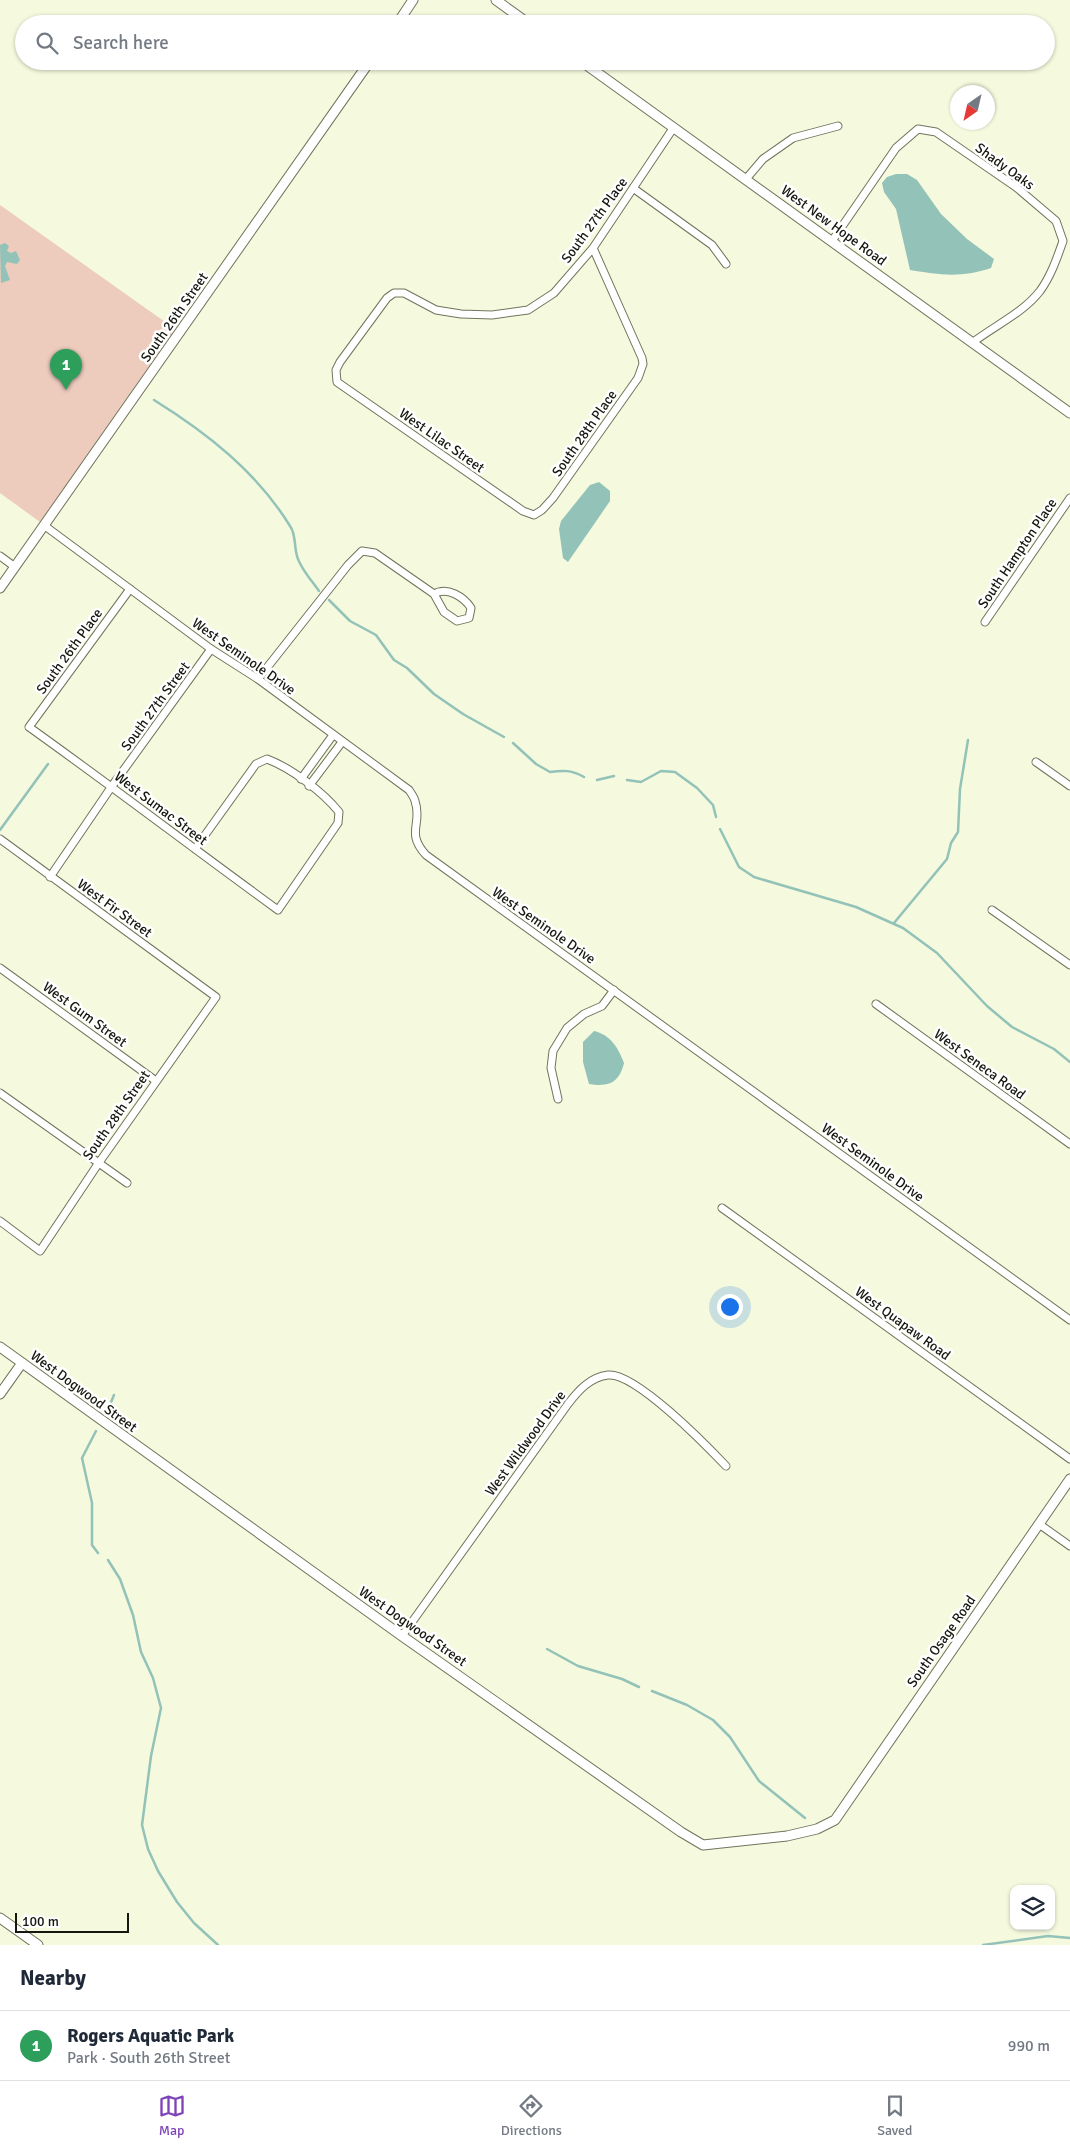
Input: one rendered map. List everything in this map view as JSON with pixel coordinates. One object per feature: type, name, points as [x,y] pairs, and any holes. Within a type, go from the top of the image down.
[{"type":"street","points":[[403,15],[413,0]]},
{"type":"street","points":[[496,0],[517,15]]},
{"type":"street","name":"South 26th Street","points":[[0,588],[364,70]]},
{"type":"street","name":"West New Hope Road","points":[[594,70],[1070,413]]},
{"type":"street","points":[[746,179],[763,159],[793,138],[838,126]]},
{"type":"street","name":"South 27th Place","points":[[337,382],[336,370],[340,362],[387,298],[394,293],[404,293],[436,310],[461,314],[492,315],[528,310],[554,293],[592,248],[674,127]]},
{"type":"street","name":"Shady Oaks","points":[[832,241],[896,148],[918,129],[936,132],[1016,187],[1056,220],[1063,241],[1053,266],[1040,290],[1024,308],[972,343]]},
{"type":"street","points":[[633,188],[712,245],[726,264]]},
{"type":"street","name":"South 28th Place","points":[[534,515],[542,510],[553,498],[638,378],[643,364],[592,248]]},
{"type":"street","name":"West Lilac Street","points":[[337,382],[523,512],[534,515]]},
{"type":"street","name":"South Hampton Place","points":[[985,622],[1070,498]]},
{"type":"street","name":"West Seminole Drive","points":[[45,526],[211,649],[258,679],[409,790],[416,802],[414,834],[416,845],[426,855],[1070,1320]]},
{"type":"street","points":[[258,679],[348,565],[362,551],[375,553],[434,594],[447,616],[457,621],[469,618],[471,608],[461,598],[443,591],[434,594]]},
{"type":"street","points":[[0,556],[15,567]]},
{"type":"street","name":"South 26th Place","points":[[29,728],[130,589]]},
{"type":"street","name":"South 27th Street","points":[[50,877],[112,786],[211,649]]},
{"type":"street","name":"West Sumac Street","points":[[29,728],[112,786],[278,910],[338,823],[339,812],[329,800],[310,786]]},
{"type":"street","points":[[301,780],[333,735]]},
{"type":"street","points":[[194,849],[256,764],[267,759],[279,764],[310,786],[342,742]]},
{"type":"street","points":[[1036,762],[1070,786]]},
{"type":"street","name":"West Fir Street","points":[[0,839],[216,997]]},
{"type":"street","points":[[992,910],[1070,964]]},
{"type":"street","name":"West Gum Street","points":[[0,968],[156,1081]]},
{"type":"street","points":[[558,1099],[551,1068],[553,1051],[567,1028],[584,1014],[602,1006],[614,990]]},
{"type":"street","name":"South 28th Street","points":[[0,1221],[40,1251],[98,1164],[216,997]]},
{"type":"street","name":"West Seneca Road","points":[[876,1004],[1070,1144]]},
{"type":"street","points":[[0,1092],[98,1164],[127,1182]]},
{"type":"street","name":"West Quapaw Road","points":[[722,1208],[1070,1459]]},
{"type":"street","name":"West Dogwood Street","points":[[0,1347],[402,1636],[666,1822],[703,1845],[788,1836],[817,1830],[835,1820]]},
{"type":"street","points":[[0,1394],[22,1362]]},
{"type":"street","name":"West Wildwood Drive","points":[[402,1636],[568,1404],[591,1380],[614,1375],[636,1386],[684,1424],[726,1466]]},
{"type":"street","name":"South Osage Road","points":[[835,1820],[1070,1479]]},
{"type":"street","points":[[1039,1524],[1070,1546]]},
{"type":"street","points":[[0,1918],[38,1945]]},
{"type":"shaded area","points":[[0,205],[175,329],[40,522],[0,493]]},
{"type":"water","points":[[896,174],[907,174],[917,180],[941,214],[967,239],[994,259],[991,268],[950,275],[910,270],[896,209],[884,192],[882,183],[887,177]]},
{"type":"water","points":[[5,243],[9,246],[7,251],[11,253],[16,251],[20,260],[17,264],[7,262],[5,266],[10,280],[1,283],[0,245]]},
{"type":"water","points":[[599,482],[610,491],[610,501],[568,562],[563,558],[559,529],[561,521],[590,485]]},
{"type":"water","points":[[594,1031],[605,1036],[613,1043],[624,1063],[616,1079],[608,1084],[589,1084],[583,1062],[583,1042]]},
{"type":"waterway","points":[[154,400],[212,440],[230,455],[262,488],[292,529],[299,561],[303,570],[319,591]]},
{"type":"waterway","points":[[329,600],[350,621],[376,635],[394,660],[407,668],[434,694],[463,714],[504,737]]},
{"type":"waterway","points":[[894,923],[947,859],[951,843],[958,832],[960,789],[968,740]]},
{"type":"waterway","points":[[513,743],[536,764],[550,772],[568,771],[584,777]]},
{"type":"waterway","points":[[0,830],[48,764]]},
{"type":"waterway","points":[[627,780],[641,782],[661,771],[675,772],[697,788],[713,805],[716,817]]},
{"type":"waterway","points":[[597,780],[614,776]]},
{"type":"waterway","points":[[720,829],[739,867],[754,877],[856,907],[903,928],[937,953],[987,1006],[1012,1027],[1054,1049],[1070,1062]]},
{"type":"waterway","points":[[107,1412],[114,1395]]},
{"type":"waterway","points":[[96,1431],[82,1458],[92,1503],[92,1545],[98,1553]]},
{"type":"waterway","points":[[108,1560],[120,1579],[133,1615],[141,1652],[153,1678],[161,1708],[151,1756],[142,1825],[148,1849],[158,1871],[177,1902],[194,1923],[218,1945]]},
{"type":"waterway","points":[[547,1649],[578,1666],[622,1679],[639,1687]]},
{"type":"waterway","points":[[652,1691],[687,1705],[713,1720],[730,1737],[759,1781],[805,1818]]},
{"type":"waterway","points":[[983,1945],[1048,1936],[1070,1938]]},
{"type":"place","name":"Rogers Aquatic Park","points":[[66,390]]}]
